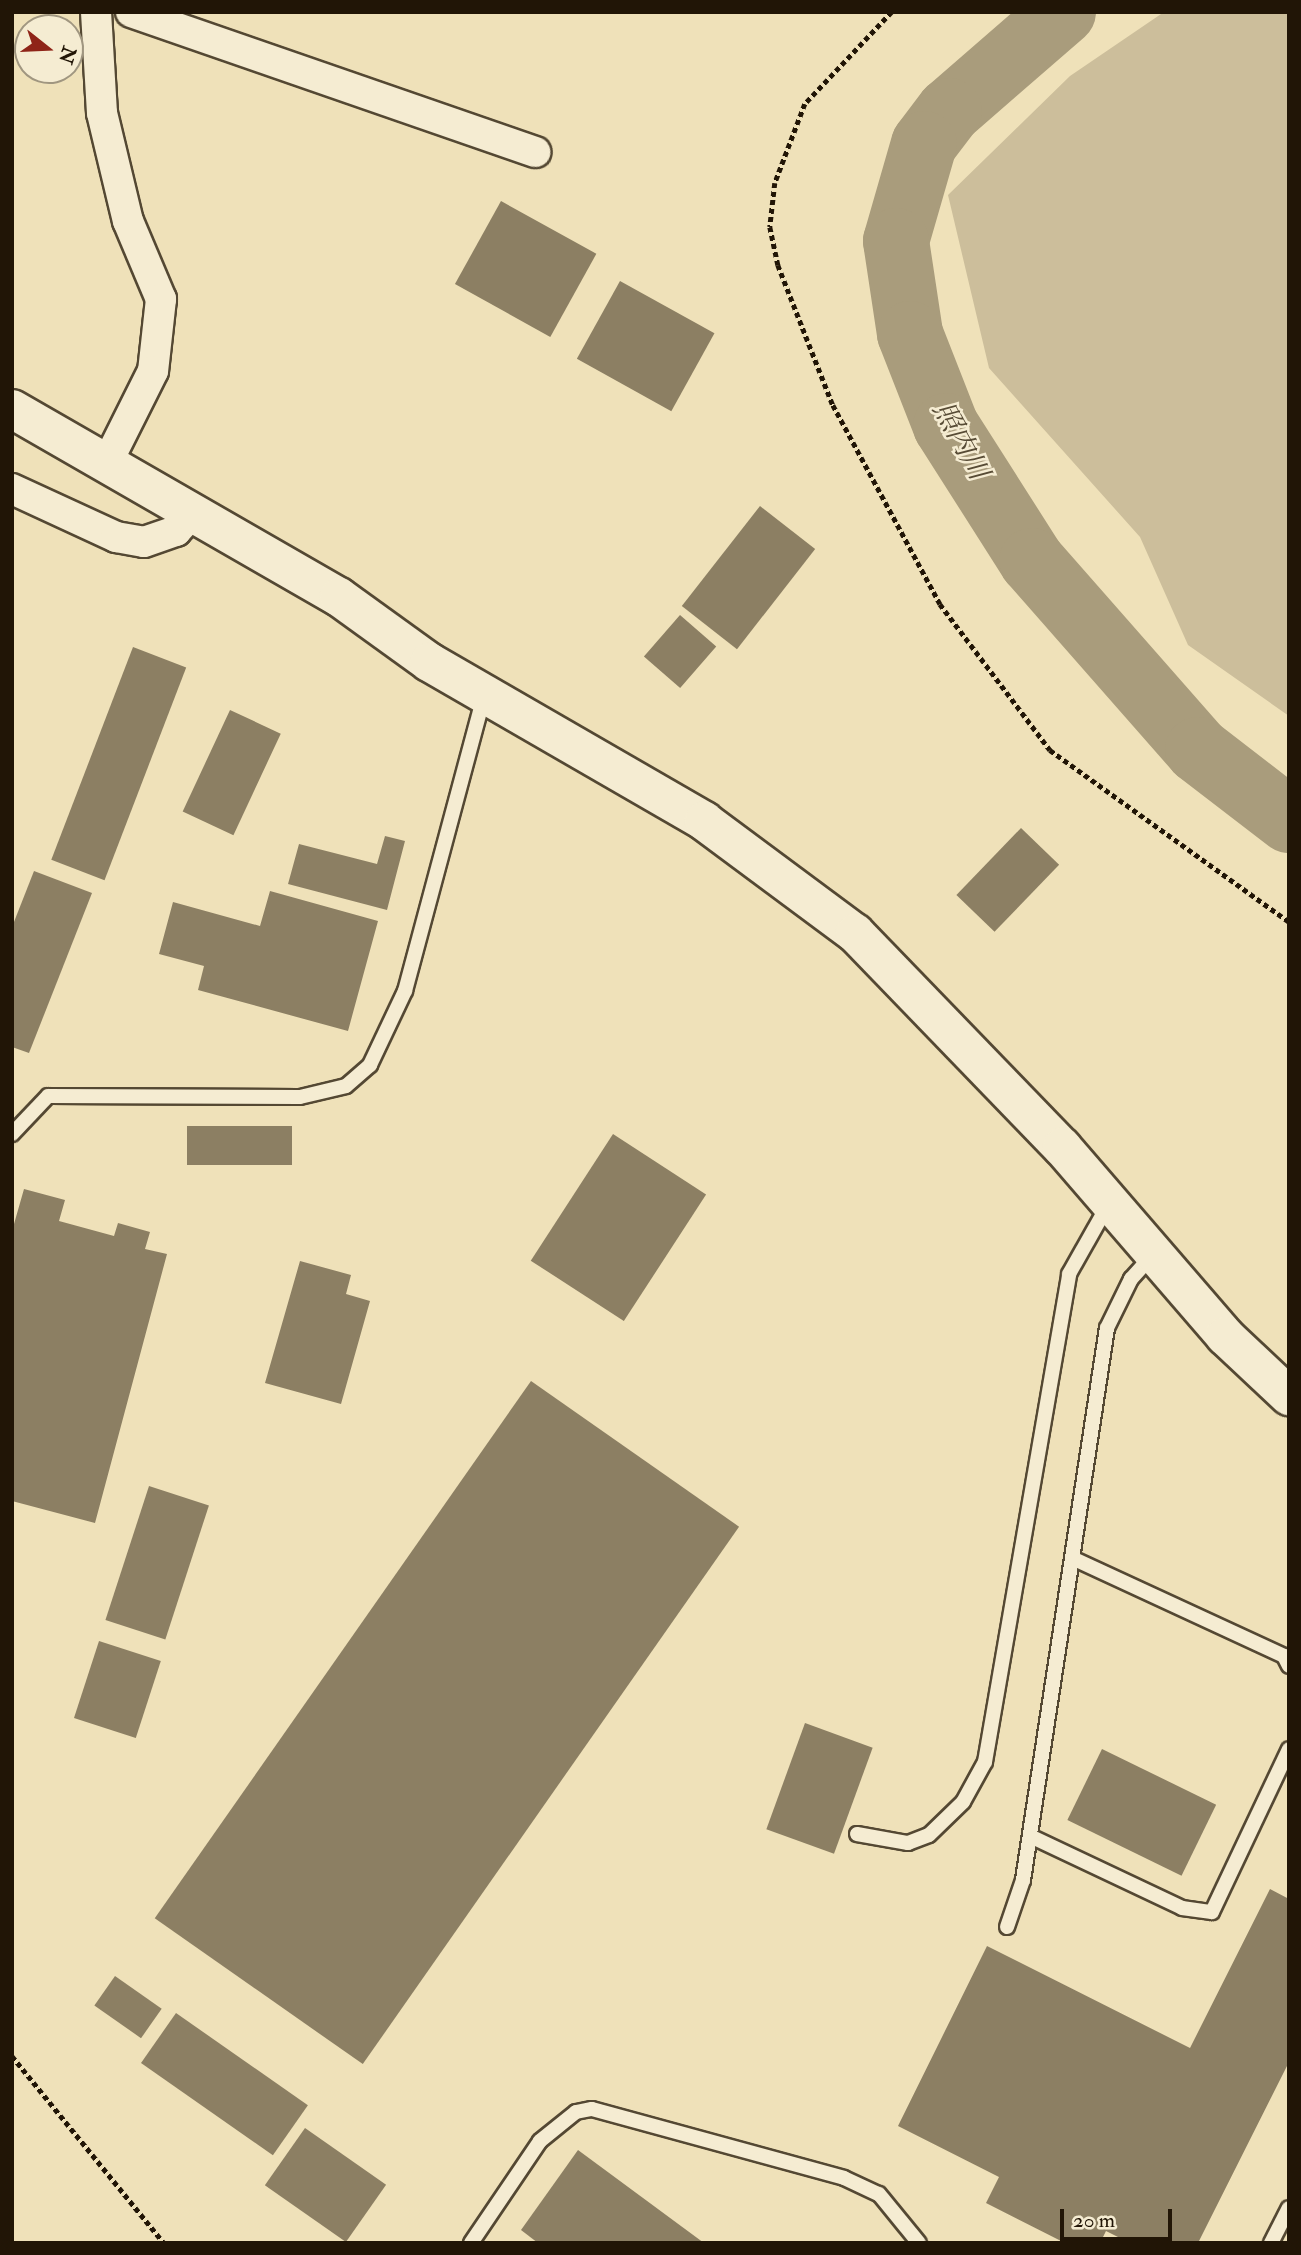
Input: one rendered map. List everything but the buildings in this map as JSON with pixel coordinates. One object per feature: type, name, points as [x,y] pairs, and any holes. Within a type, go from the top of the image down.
[{"type":"street","points":[[131,12],[535,152]]},
{"type":"street","points":[[100,13],[106,127],[128,221],[161,299],[153,371],[107,463]]},
{"type":"street","points":[[12,409],[340,597],[429,662],[486,692],[704,821],[855,933],[1062,1147],[1152,1256],[1289,1396]]},
{"type":"street","points":[[12,489],[116,537],[144,542],[176,531],[193,512]]},
{"type":"lane","points":[[12,1134],[48,1097],[300,1097],[346,1086],[370,1065],[404,991],[486,692]]},
{"type":"lane","points":[[857,1835],[908,1843],[929,1835],[963,1802],[985,1762],[1069,1274],[1108,1205]]},
{"type":"lane","points":[[1007,1927],[1030,1836],[1107,1328],[1131,1279],[1152,1256]]},
{"type":"lane","points":[[1072,1558],[1284,1656],[1289,1666]]},
{"type":"lane","points":[[1030,1836],[1182,1908],[1212,1912],[1289,1749]]},
{"type":"lane","points":[[471,2243],[540,2141],[576,2112],[592,2109],[844,2178],[878,2194],[919,2243]]},
{"type":"lane","points":[[1271,2243],[1289,2208]]},
{"type":"path","points":[[892,12],[805,104],[775,183],[770,227],[778,265],[833,405],[940,604],[1051,750],[1289,922]]},
{"type":"path","points":[[12,2056],[164,2243]]},
{"type":"shaded area","points":[[1164,12],[1289,12],[1289,716],[1188,645],[1140,537],[989,368],[948,195],[1070,76]]},
{"type":"waterway","name":"照内川","points":[[1063,12],[949,111],[924,144],[896,241],[910,334],[946,426],[1032,561],[1198,750],[1289,820]]}]
